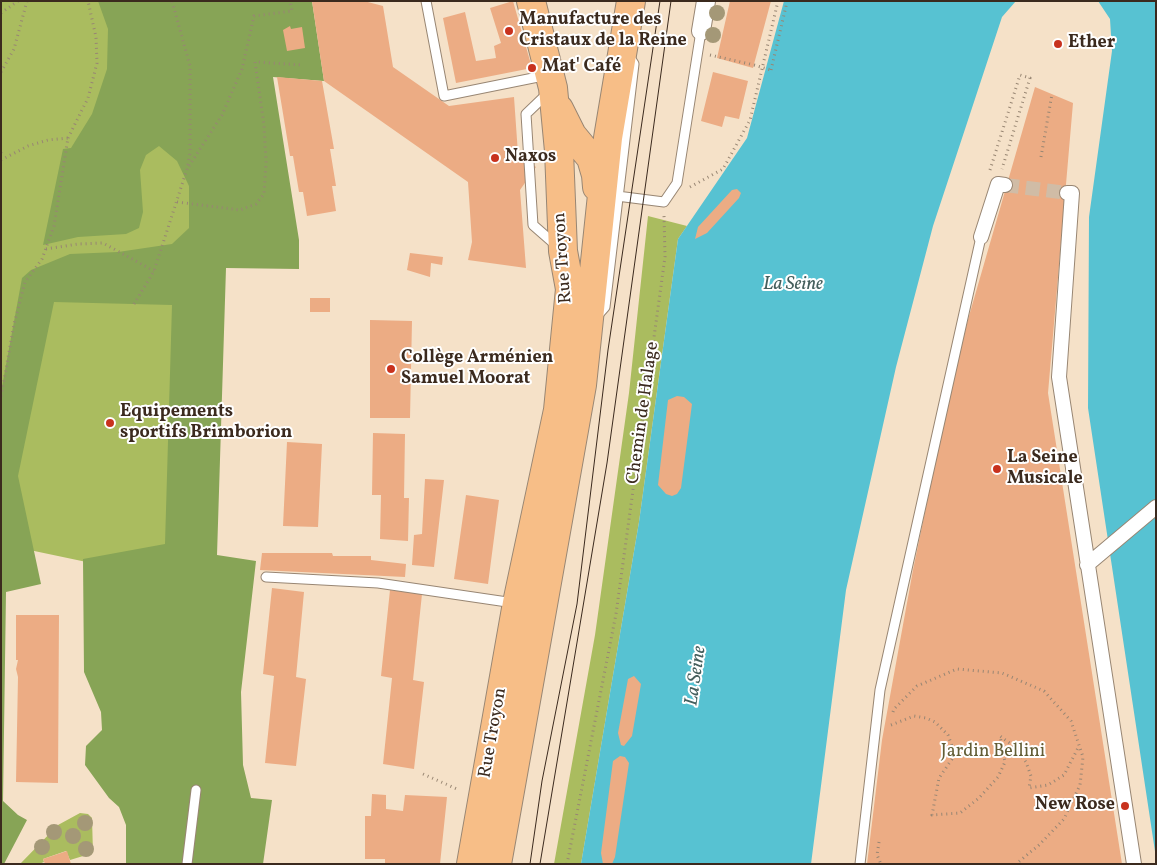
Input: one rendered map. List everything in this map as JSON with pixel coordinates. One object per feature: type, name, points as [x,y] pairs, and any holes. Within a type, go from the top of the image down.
[{"type":"main road","name":"Rue Troyon","points":[[497,864],[514,761],[530,606],[558,410],[570,289],[563,251],[559,151],[552,81],[531,1]]},
{"type":"main road","name":"Rue Troyon","points":[[471,864],[582,385],[608,138],[631,1]]},
{"type":"main road","points":[[552,81],[562,118],[572,135],[591,158],[596,175],[599,218]]},
{"type":"main road","points":[[572,135],[583,144],[599,146],[608,138]]},
{"type":"street","points":[[701,31],[706,1]]},
{"type":"street","points":[[981,236],[997,182]]},
{"type":"street","points":[[1066,193],[1072,193],[1059,377],[1134,864]]},
{"type":"street","points":[[1088,565],[1156,507]]},
{"type":"lane","points":[[426,1],[444,96],[552,81]]},
{"type":"lane","points":[[617,196],[664,202],[678,183],[701,31]]},
{"type":"lane","points":[[587,328],[605,307],[634,64],[624,48]]},
{"type":"lane","points":[[860,864],[880,690],[981,236]]},
{"type":"lane","points":[[266,577],[378,583],[530,606]]},
{"type":"lane","points":[[187,864],[196,790]]},
{"type":"path","points":[[1,13],[18,1]]},
{"type":"path","points":[[1,72],[14,49],[27,1]]},
{"type":"path","points":[[1,397],[14,324],[25,282],[46,249],[54,226],[68,138],[88,98],[98,63],[96,37],[88,1]]},
{"type":"path","points":[[134,304],[154,271],[177,202],[190,153],[190,66],[172,1]]},
{"type":"path","points":[[187,169],[222,115],[242,69],[254,16],[292,11],[290,1]]},
{"type":"path","points":[[664,202],[723,168],[750,120],[778,1]]},
{"type":"path","points":[[717,56],[771,70],[787,2]]},
{"type":"path","points":[[177,202],[240,210],[256,204],[264,194],[266,162],[255,62],[303,65]]},
{"type":"path","points":[[1020,75],[1030,78],[997,182],[1020,75]]},
{"type":"path","points":[[1041,157],[1052,94]]},
{"type":"path","points":[[1,160],[5,156],[48,140],[68,138]]},
{"type":"path","points":[[1,153],[5,156]]},
{"type":"path","name":"Chemin de Halage","points":[[567,864],[616,614],[665,258],[664,202]]},
{"type":"path","points":[[46,249],[78,244],[103,244],[154,271]]},
{"type":"path","points":[[890,734],[894,708],[917,686],[957,669],[1002,673],[1044,691],[1071,721],[1083,757],[1080,785],[1064,819],[1039,845],[1016,864]]},
{"type":"path","points":[[891,725],[914,716],[926,718],[935,722],[948,735],[953,749],[952,759],[939,778],[932,815],[960,813],[980,798],[998,777],[1005,762],[1000,736],[1015,747],[1026,762],[1031,776],[1030,788],[1048,785],[1064,775],[1079,746]]},
{"type":"path","points":[[423,774],[457,789]]},
{"type":"path","points":[[879,836],[878,855],[881,864]]},
{"type":"green space","points":[[1,1],[282,1],[189,228],[172,580],[1,544]]},
{"type":"green space","points":[[98,1],[312,1],[324,81],[273,77],[299,240],[299,269],[226,268],[217,555],[256,561],[241,692],[243,765],[251,798],[272,800],[263,864],[126,864],[126,825],[119,807],[109,798],[85,765],[86,746],[102,730],[101,712],[84,672],[83,559],[165,544],[172,305],[54,302],[18,476],[41,584],[6,592],[3,801],[18,815],[27,820],[4,864],[1,864],[1,392],[22,278],[31,270],[70,254],[118,252],[172,244],[189,228],[189,186],[177,161],[159,146],[146,155],[140,170],[143,212],[139,228],[126,234],[78,237],[43,245],[63,149],[71,148],[92,114],[107,69],[108,29]]},
{"type":"green space","points":[[648,216],[687,226],[678,239],[639,522],[581,864],[554,864],[595,635],[629,393]]},
{"type":"green space","points":[[80,813],[88,814],[92,818],[93,853],[70,860],[66,851],[43,859],[44,862],[39,864],[21,863],[58,825]]},
{"type":"water","name":"La Seine","points":[[784,1],[1016,1],[1002,17],[933,226],[896,367],[846,590],[811,864],[581,864],[639,522],[678,239],[747,138]]},
{"type":"water","points":[[1098,1],[1156,1],[1156,858],[1088,408],[1089,217],[1112,51],[1110,19]]},
{"type":"building","points":[[312,1],[364,1],[383,6],[393,67],[449,106],[514,97],[518,154],[536,167],[520,190],[526,268],[468,260],[472,242],[468,182],[324,81]]},
{"type":"building","name":"Manufacture des Cristaux de la Reine","points":[[513,1],[532,68],[456,83],[443,18],[465,12],[476,61],[496,58],[494,46],[501,43],[490,8]]},
{"type":"building","points":[[730,1],[771,1],[753,68],[717,58]]},
{"type":"building","points":[[290,26],[291,29],[302,27],[305,48],[287,51],[283,30]]},
{"type":"building","points":[[713,72],[748,81],[739,119],[725,116],[722,127],[701,121]]},
{"type":"building","points":[[277,77],[322,81],[334,149],[330,149],[336,186],[332,186],[336,211],[307,216],[303,192],[299,192],[293,156],[290,156]]},
{"type":"building","name":"La Seine Musicale","points":[[1035,87],[1073,103],[1048,393],[1122,864],[867,864],[882,740],[913,570],[939,444],[967,323]]},
{"type":"building","points":[[737,189],[741,193],[739,198],[707,233],[695,239],[698,227],[732,190]]},
{"type":"building","points":[[410,253],[443,257],[442,265],[431,263],[430,277],[407,270]]},
{"type":"building","points":[[310,298],[330,298],[330,312],[310,312]]},
{"type":"building","name":"Collège Arménien Samuel Moorat","points":[[370,320],[412,321],[410,418],[370,418]]},
{"type":"building","points":[[677,396],[684,397],[692,404],[681,488],[677,494],[672,496],[666,494],[658,485],[668,400]]},
{"type":"building","points":[[373,433],[405,434],[404,498],[409,498],[408,541],[380,539],[381,495],[372,495]]},
{"type":"building","points":[[287,442],[322,444],[318,527],[283,526]]},
{"type":"building","points":[[425,479],[444,480],[434,567],[412,565],[414,535],[422,534]]},
{"type":"building","points":[[466,495],[499,500],[488,584],[454,579]]},
{"type":"building","points":[[262,553],[332,553],[333,556],[371,556],[371,560],[406,564],[405,577],[260,570]]},
{"type":"building","points":[[272,588],[304,592],[296,677],[306,679],[296,766],[265,763],[274,676],[263,674]]},
{"type":"building","points":[[390,590],[422,594],[413,680],[424,682],[414,769],[383,764],[392,678],[381,676]]},
{"type":"building","points":[[16,615],[59,615],[58,783],[16,782],[18,677],[16,669],[18,660],[16,660]]},
{"type":"building","points":[[634,676],[641,684],[632,736],[624,746],[621,745],[618,733],[628,679]]},
{"type":"building","points":[[620,756],[625,757],[629,763],[615,857],[612,864],[603,864],[601,853],[613,761]]},
{"type":"building","points":[[372,794],[386,795],[386,809],[403,811],[405,795],[447,797],[440,864],[385,864],[385,859],[365,859],[365,816],[371,816]]},
{"type":"building","points":[[67,851],[71,864],[45,864],[43,859]]},
{"type":"tunnel","points":[[1005,185],[1067,193]]},
{"type":"tram line","points":[[530,864],[542,781],[577,604],[608,350],[660,1]]},
{"type":"tram line","points":[[540,864],[607,463],[671,1]]},
{"type":"place","name":"Manufacture des Cristaux de la Reine","points":[[509,31]]},
{"type":"place","name":"Ether","points":[[1058,44]]},
{"type":"place","name":"Mat' Café","points":[[532,68]]},
{"type":"place","name":"Naxos","points":[[495,158]]},
{"type":"place","name":"Collège Arménien Samuel Moorat","points":[[391,369]]},
{"type":"place","name":"Equipements sportifs Brimborion","points":[[110,423]]},
{"type":"place","name":"La Seine Musicale","points":[[997,469]]},
{"type":"place","name":"New Rose","points":[[1125,806]]},
{"type":"park label","name":"Jardin Bellini","points":[[993,753]]}]
